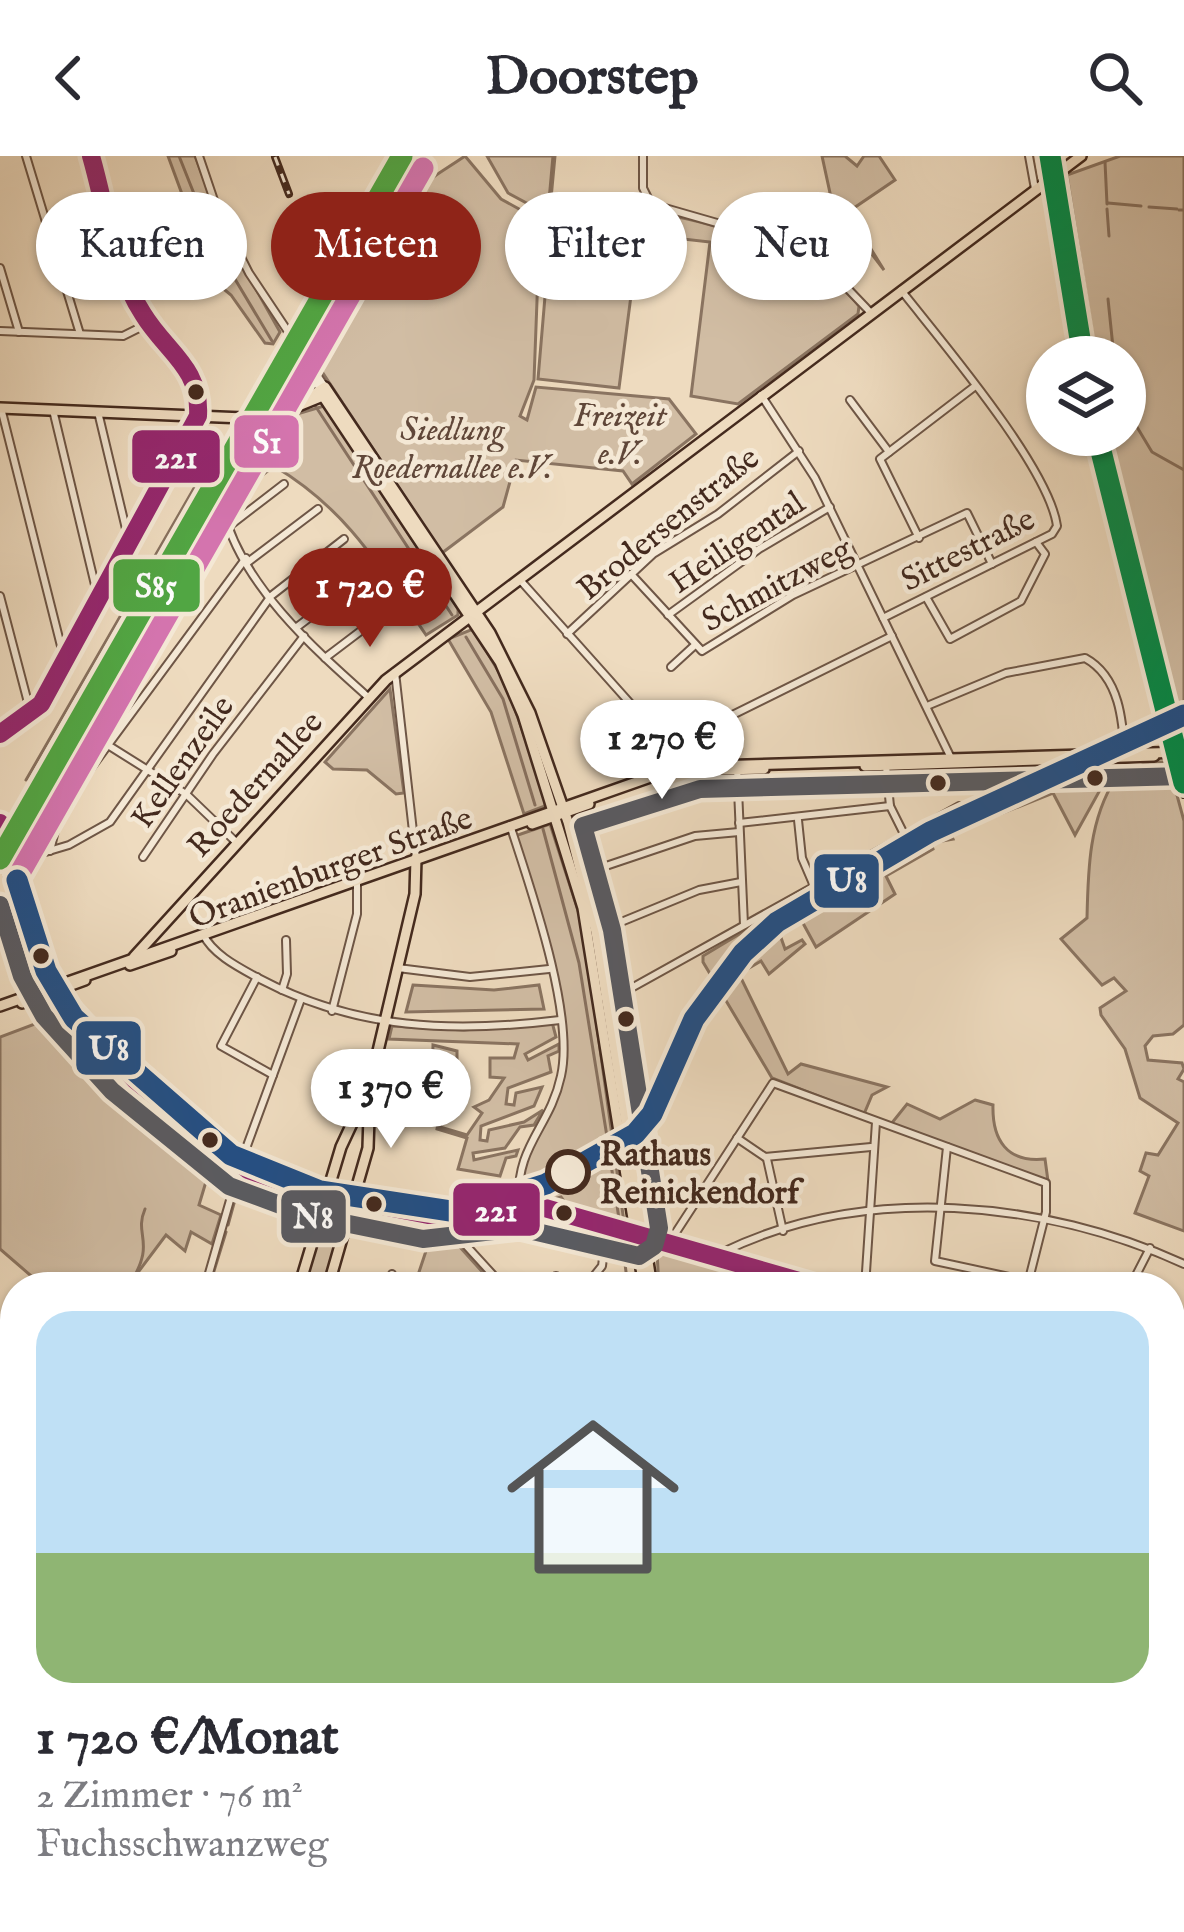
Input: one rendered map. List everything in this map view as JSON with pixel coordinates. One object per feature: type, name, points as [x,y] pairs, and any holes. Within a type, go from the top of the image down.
[{"type":"main road","name":"Roedernallee","points":[[134,957],[395,672],[1035,189],[1078,158],[1093,156]]},
{"type":"main road","points":[[0,408],[266,416],[325,391],[473,615],[511,684],[560,811],[603,997],[646,1272]]},
{"type":"main road","name":"Oranienburger Straße","points":[[204,937],[680,773],[737,767],[1184,752]]},
{"type":"main road","points":[[0,823],[18,894]]},
{"type":"main road","points":[[0,845],[51,989],[135,1080],[240,1166],[325,1196],[448,1216],[519,1204],[764,1272]]},
{"type":"main road","points":[[303,1272],[350,1124],[370,1085],[398,968],[416,861]]},
{"type":"main road","name":"Oranienburger Straße","points":[[0,1008],[382,873]]},
{"type":"main road","name":"Roedernallee","points":[[154,953],[162,926]]},
{"type":"main road","name":"Oranienburger Straße","points":[[98,972],[154,953]]},
{"type":"main road","points":[[333,1272],[372,1128],[370,1085]]},
{"type":"street","points":[[26,156],[80,334]]},
{"type":"street","points":[[0,734],[32,715],[198,416],[199,392],[191,367],[148,323],[134,296],[91,156]]},
{"type":"street","points":[[199,156],[224,224],[325,391]]},
{"type":"street","points":[[643,156],[643,188],[651,204],[724,225],[829,269],[871,313]]},
{"type":"street","points":[[1029,156],[1035,189]]},
{"type":"street","points":[[0,268],[19,332]]},
{"type":"street","points":[[884,456],[974,386],[901,290]]},
{"type":"street","points":[[0,331],[130,335],[148,323]]},
{"type":"street","name":"Sittestraße","points":[[883,618],[1056,530],[1054,511],[1012,436],[974,386]]},
{"type":"street","points":[[761,395],[830,507],[952,760]]},
{"type":"street","points":[[850,400],[884,456],[919,538]]},
{"type":"street","points":[[0,408],[61,647],[69,655]]},
{"type":"street","points":[[53,410],[95,585],[103,593]]},
{"type":"street","points":[[98,412],[127,533],[133,537]]},
{"type":"street","name":"Brodersenstraße","points":[[567,634],[631,574],[799,451]]},
{"type":"street","points":[[237,481],[223,509],[247,560],[304,636],[368,697]]},
{"type":"street","points":[[228,526],[284,484]]},
{"type":"street","name":"Heiligental","points":[[668,615],[759,549],[830,507]]},
{"type":"street","points":[[50,851],[60,810],[247,560],[318,508]]},
{"type":"street","name":"Schmitzweg","points":[[631,574],[695,645],[707,650],[790,597],[967,513],[992,564]]},
{"type":"street","points":[[12,862],[50,851],[110,822],[271,596],[344,539]]},
{"type":"street","points":[[926,597],[950,639],[1021,601],[1045,554],[1036,542]]},
{"type":"street","points":[[297,627],[368,573]]},
{"type":"street","points":[[519,578],[654,730],[676,739],[892,636]]},
{"type":"street","points":[[0,596],[32,715]]},
{"type":"street","points":[[325,658],[391,608]]},
{"type":"street","name":"Kellenzeile","points":[[143,857],[304,636]]},
{"type":"street","points":[[671,668],[695,645]]},
{"type":"street","points":[[927,706],[1006,673],[1079,657],[1098,667],[1114,694],[1125,755]]},
{"type":"street","points":[[395,672],[416,861]]},
{"type":"street","points":[[111,747],[186,794],[236,843]]},
{"type":"street","points":[[886,762],[890,806],[904,836]]},
{"type":"street","points":[[737,767],[744,925]]},
{"type":"street","points":[[594,870],[695,836],[890,806]]},
{"type":"street","points":[[603,997],[959,806]]},
{"type":"street","points":[[798,820],[802,858],[814,886]]},
{"type":"street","points":[[511,828],[560,1020],[561,1077],[518,1168],[519,1204]]},
{"type":"street","points":[[610,927],[699,890],[741,882]]},
{"type":"street","points":[[332,1011],[351,945],[357,884]]},
{"type":"street","points":[[204,937],[257,977],[332,1011],[385,1023],[467,1028],[560,1020]]},
{"type":"street","points":[[282,990],[287,974],[286,940]]},
{"type":"street","points":[[398,968],[470,977],[550,969]]},
{"type":"street","points":[[257,977],[220,1046],[273,1076]]},
{"type":"street","points":[[209,1272],[240,1166],[301,999]]},
{"type":"street","points":[[668,1246],[773,1083],[1046,1183],[1045,1217],[1031,1272]]},
{"type":"street","points":[[866,1272],[876,1121]]},
{"type":"street","points":[[736,1138],[766,1157],[871,1147]]},
{"type":"street","points":[[947,1148],[934,1261],[979,1272]]},
{"type":"street","points":[[766,1157],[783,1231]]},
{"type":"street","points":[[723,1252],[783,1231],[872,1214],[940,1209],[1045,1217],[1150,1248],[1184,1264]]},
{"type":"street","points":[[448,1216],[452,1230],[490,1272]]},
{"type":"street","points":[[596,1272],[602,1266],[610,1227]]},
{"type":"street","points":[[1138,1272],[1150,1248]]},
{"type":"green space","points":[[168,156],[195,156],[209,192],[181,192]]},
{"type":"green space","points":[[465,156],[505,201],[505,300],[537,300],[534,380],[520,416],[527,420],[536,387],[669,399],[696,434],[632,484],[623,471],[516,460],[503,507],[442,553],[307,349],[335,300],[481,300],[481,192],[418,192]]},
{"type":"green space","points":[[487,156],[555,156],[552,192],[507,192]]},
{"type":"green space","points":[[822,156],[845,156],[857,166],[864,156],[879,156],[895,180],[872,196],[872,192],[830,192]]},
{"type":"green space","points":[[1120,156],[1184,156],[1184,717],[1175,717],[1146,594],[1141,593],[1114,456],[1146,456],[1146,336],[1093,336],[1067,175]]},
{"type":"green space","points":[[410,162],[410,192],[394,192]]},
{"type":"green space","points":[[687,219],[711,225],[711,300],[853,300],[858,314],[738,404],[691,396],[710,242],[687,239]]},
{"type":"green space","points":[[247,273],[280,332],[273,344],[265,343],[235,300],[247,300]]},
{"type":"green space","points":[[545,300],[630,300],[619,388],[538,379]]},
{"type":"green space","points":[[324,406],[458,609],[458,615],[426,635],[360,541],[322,501],[274,466],[255,481],[239,465],[263,424]]},
{"type":"green space","points":[[473,629],[506,684],[545,795],[545,806],[524,814],[491,712],[448,639]]},
{"type":"green space","points":[[390,689],[404,793],[396,794],[367,770],[333,769],[325,762]]},
{"type":"green space","points":[[1149,762],[1168,762],[1184,821],[1184,1025],[1173,1034],[1153,1036],[1145,1046],[1148,1060],[1182,1063],[1184,1069],[1178,1079],[1184,1082],[1184,1231],[1135,1213],[1149,1176],[1140,1171],[1146,1153],[1158,1155],[1178,1123],[1140,1098],[1125,1049],[1101,1015],[1100,1008],[1126,991],[1114,978],[1102,985],[1061,939],[1087,918],[1092,845],[1107,794],[1116,778],[1129,778],[1130,770]]},
{"type":"green space","points":[[1043,769],[1067,769],[1105,781],[1075,835],[1053,793],[953,833],[949,821]]},
{"type":"green space","points":[[944,819],[953,839],[931,843],[933,849],[886,876],[895,894],[816,947],[792,903]]},
{"type":"green space","points":[[550,824],[583,926],[624,1222],[567,1205],[561,1197],[550,1200],[533,1190],[531,1196],[521,1195],[532,1142],[562,1072],[565,1032],[555,977],[515,836]]},
{"type":"green space","points":[[786,906],[795,923],[779,932],[785,949],[802,940],[805,944],[769,974],[761,961],[739,974],[788,1074],[801,1064],[887,1087],[872,1095],[864,1114],[772,1078],[703,962],[703,956]]},
{"type":"green space","points":[[413,985],[494,990],[539,985],[544,1009],[406,1012]]},
{"type":"green space","points":[[40,1022],[105,1093],[123,1076],[136,1085],[119,1107],[208,1175],[199,1205],[221,1215],[212,1244],[191,1232],[185,1251],[166,1235],[138,1272],[27,1272],[0,1249],[0,1037]]},
{"type":"green space","points":[[552,1022],[556,1037],[525,1054],[528,1060],[559,1044],[559,1051],[548,1056],[551,1072],[508,1088],[506,1104],[514,1105],[516,1093],[542,1087],[534,1106],[481,1126],[480,1140],[487,1141],[489,1130],[524,1122],[543,1110],[534,1125],[520,1127],[505,1148],[473,1153],[474,1160],[518,1150],[516,1156],[506,1158],[500,1176],[458,1169],[467,1138],[437,1129],[443,1095],[432,1092],[433,1045],[457,1051],[457,1063],[440,1063],[439,1071],[453,1073],[462,1085],[450,1085],[440,1127],[467,1135],[482,1113],[474,1107],[489,1100],[504,1078],[490,1077],[490,1058],[514,1058],[518,1044],[389,1039],[392,1026],[464,1030]]},
{"type":"green space","points":[[975,1100],[993,1105],[995,1129],[1004,1147],[1021,1157],[1045,1159],[1048,1181],[891,1124],[907,1104],[940,1119]]},
{"type":"green space","points":[[327,1203],[351,1210],[331,1272],[306,1272]]},
{"type":"green space","points":[[435,1224],[482,1272],[419,1272]]},
{"type":"green space","points":[[657,1252],[739,1272],[658,1272]]},
{"type":"waterway","points":[[179,156],[214,244],[272,341]]},
{"type":"waterway","points":[[550,192],[553,156]]},
{"type":"waterway","points":[[1105,162],[1107,204]]},
{"type":"waterway","points":[[1108,203],[1141,206]]},
{"type":"waterway","points":[[1149,207],[1177,209]]},
{"type":"waterway","points":[[1107,209],[1109,236]]},
{"type":"waterway","points":[[1179,210],[1184,210]]},
{"type":"waterway","points":[[1108,299],[1112,336]]},
{"type":"waterway","points":[[316,407],[452,615]]},
{"type":"waterway","points":[[1146,442],[1152,452],[1184,470]]},
{"type":"waterway","points":[[26,780],[212,457]]},
{"type":"waterway","points":[[466,637],[503,699],[535,805]]},
{"type":"waterway","points":[[543,829],[579,963],[609,1149]]},
{"type":"waterway","points":[[611,1164],[619,1219]]},
{"type":"waterway","points":[[238,1191],[239,1185]]},
{"type":"waterway","points":[[228,1225],[236,1196]]},
{"type":"waterway","points":[[137,1272],[145,1209]]},
{"type":"waterway","points":[[214,1272],[226,1232]]},
{"type":"waterway","points":[[622,1241],[626,1272]]},
{"type":"railway","points":[[1047,156],[1077,336]]},
{"type":"railway","points":[[275,157],[288,192]]},
{"type":"railway","points":[[1099,456],[1184,795]]},
{"type":"transit line","name":"221","points":[[0,734],[41,704],[198,416],[188,372],[143,314],[124,277],[91,156]]},
{"type":"transit line","name":"S85","points":[[0,859],[402,156]]},
{"type":"transit line","points":[[1050,156],[1080,336]]},
{"type":"transit line","name":"S1","points":[[21,871],[423,168]]},
{"type":"transit line","points":[[1102,456],[1184,783]]},
{"type":"transit line","name":"U8","points":[[17,880],[46,971],[74,1018],[231,1155],[320,1191],[457,1212],[546,1184],[635,1134],[652,1114],[694,1019],[743,953],[777,922],[930,832],[1184,715]]},
{"type":"transit line","name":"N8","points":[[0,905],[22,976],[44,1016],[112,1091],[229,1186],[310,1216],[423,1239],[520,1228],[639,1256],[654,1246],[659,1228],[612,930],[583,826],[700,789],[1184,776]]},
{"type":"transit line","name":"221","points":[[0,823],[44,967],[62,1000],[135,1080],[248,1170],[316,1193],[428,1215],[538,1206],[768,1272]]},
{"type":"place","name":"Rathaus Reinickendorf","points":[[568,1172]]},
{"type":"park label","name":"Freizeit e.V.","points":[[620,433]]},
{"type":"park label","name":"Siedlung Roedernallee e.V.","points":[[452,447]]}]
